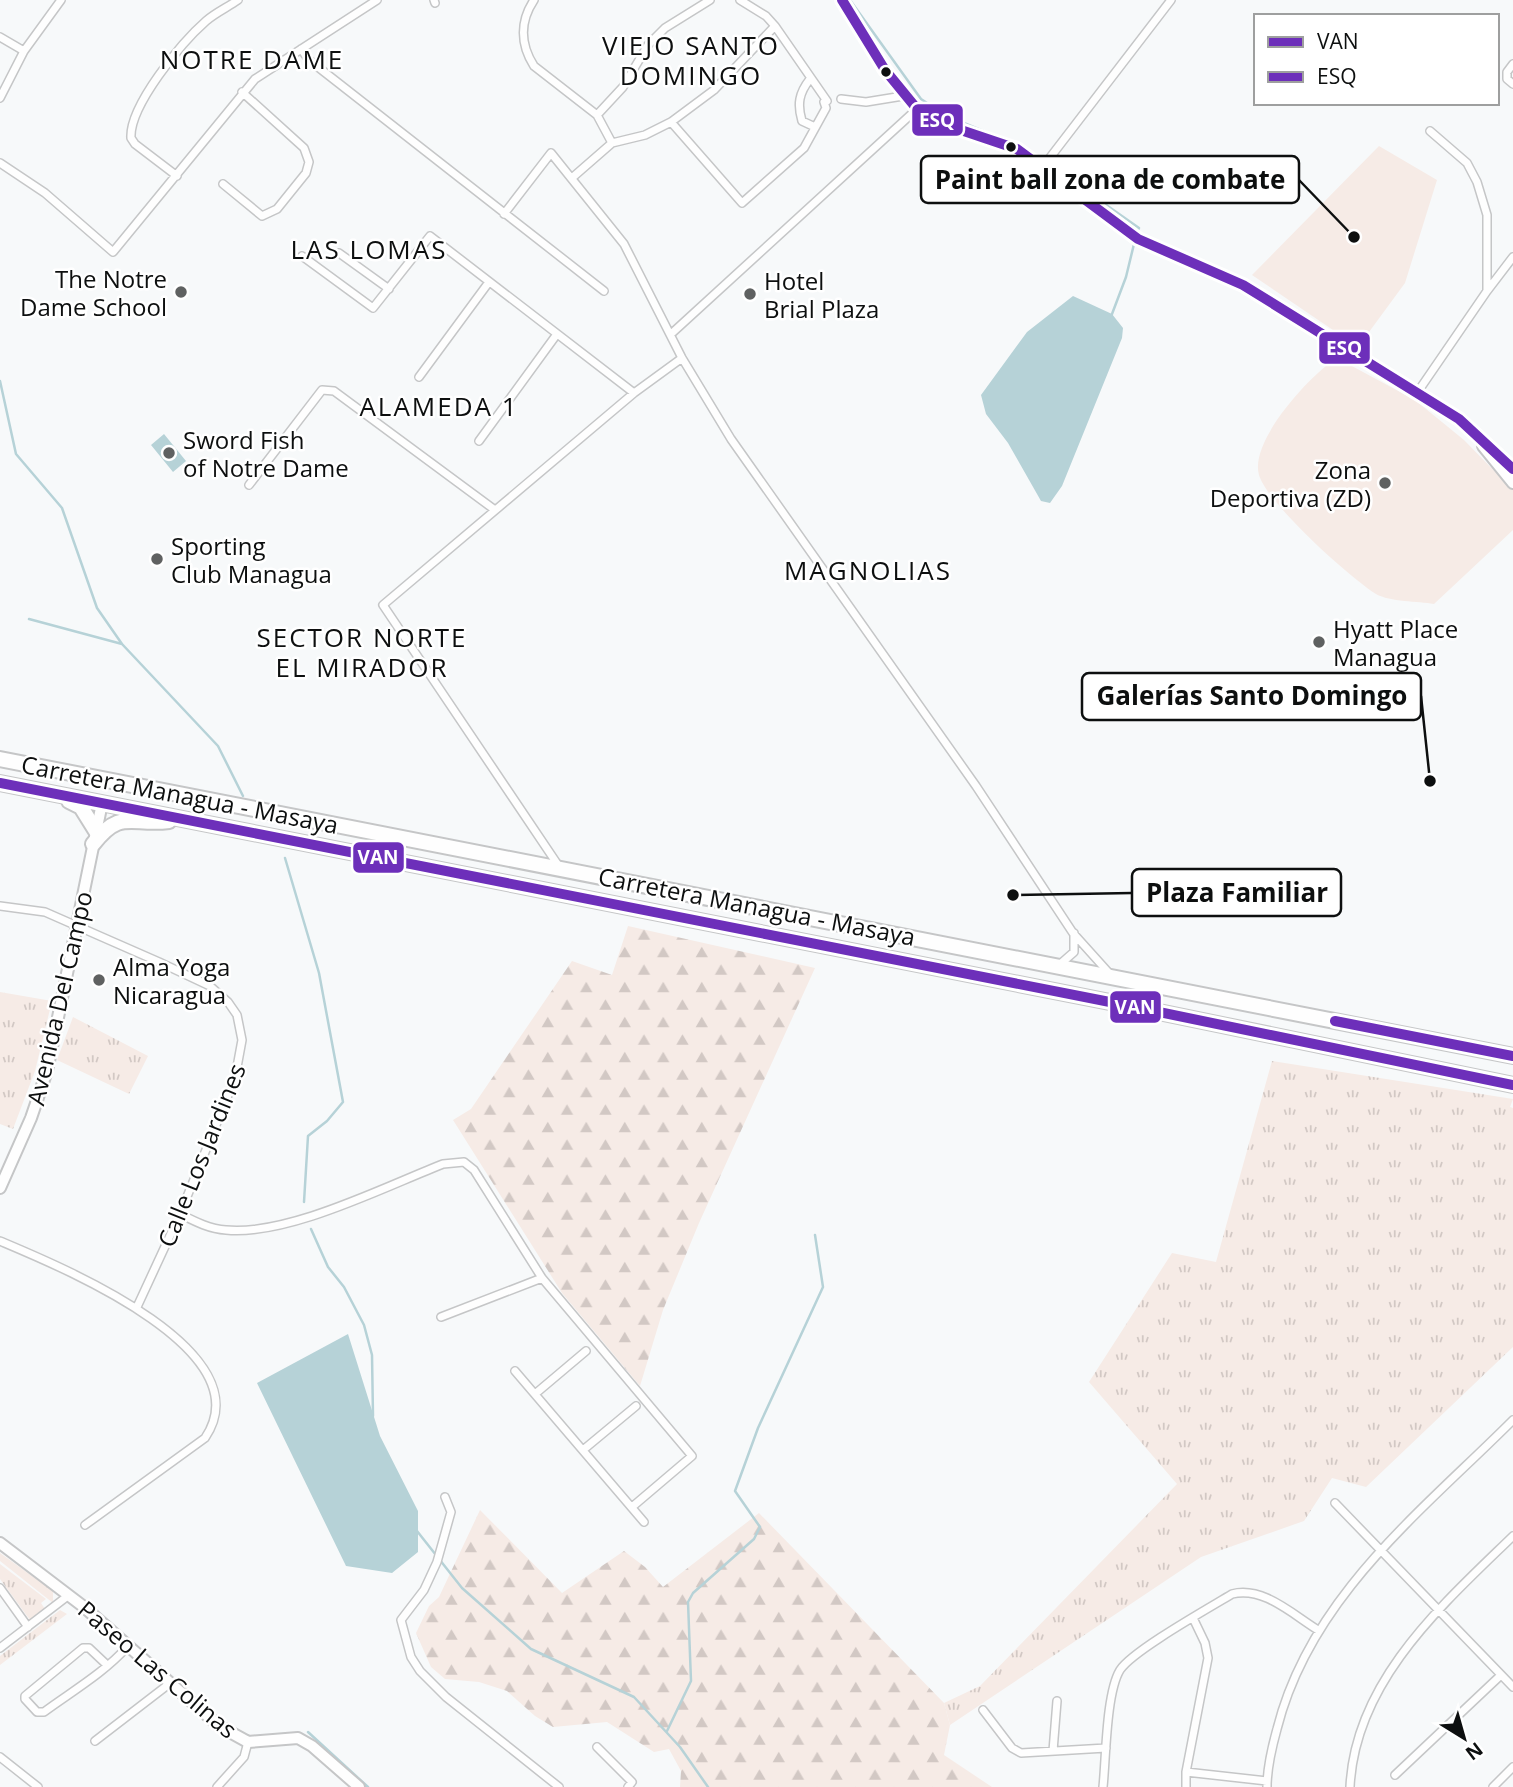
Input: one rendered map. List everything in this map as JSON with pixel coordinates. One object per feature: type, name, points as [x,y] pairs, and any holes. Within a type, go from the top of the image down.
[{"type":"highway","name":"Carretera Managua - Masaya","points":[[5,760],[1513,1056]]},
{"type":"highway","points":[[5,760],[34,772],[93,786],[102,803],[111,793],[121,790],[190,804],[212,800]]},
{"type":"highway","name":"Carretera Managua - Masaya","points":[[0,783],[1151,1010],[1513,1086]]},
{"type":"highway","points":[[59,795],[81,807],[94,837],[107,826],[121,820],[153,823],[181,819]]},
{"type":"street","points":[[0,97],[24,51],[61,0]]},
{"type":"street","points":[[177,176],[135,144],[131,138],[132,120],[160,74],[206,20],[238,0]]},
{"type":"street","points":[[0,163],[45,194],[113,252],[177,176],[242,92],[266,70],[377,0]]},
{"type":"street","points":[[534,0],[525,15],[523,27],[527,55],[534,66],[597,115],[612,144]]},
{"type":"street","points":[[597,115],[623,87],[648,45],[699,2],[710,0]]},
{"type":"street","points":[[671,122],[741,203],[804,148],[826,108],[826,102],[775,26],[766,16],[740,0]]},
{"type":"street","points":[[842,0],[903,96],[917,109],[946,125],[1017,149],[1130,234],[1243,285],[1459,419],[1513,469]]},
{"type":"street","points":[[1042,168],[1171,0]]},
{"type":"street","points":[[573,177],[612,144],[645,135],[671,122],[714,90],[775,26]]},
{"type":"street","points":[[0,37],[24,51]]},
{"type":"street","points":[[301,49],[309,60],[604,291]]},
{"type":"street","points":[[1510,82],[1507,72],[1513,64]]},
{"type":"street","points":[[810,79],[799,96],[799,111],[802,121],[815,127]]},
{"type":"street","points":[[223,184],[262,216],[277,209],[306,173],[309,162],[304,148],[242,92]]},
{"type":"street","points":[[841,99],[866,102],[903,96]]},
{"type":"street","points":[[671,334],[917,109]]},
{"type":"street","points":[[1430,131],[1467,163],[1477,181],[1488,215],[1486,291]]},
{"type":"street","points":[[503,214],[551,153],[573,177],[624,244],[682,358],[730,439],[976,786],[1073,933],[1099,964],[1118,978]]},
{"type":"street","points":[[302,256],[373,308],[430,236],[634,393]]},
{"type":"street","points":[[339,253],[389,289]]},
{"type":"street","points":[[1417,393],[1486,291],[1513,257]]},
{"type":"street","points":[[419,377],[489,282]]},
{"type":"street","points":[[479,441],[557,334]]},
{"type":"street","points":[[561,868],[383,605],[634,393],[682,358]]},
{"type":"street","points":[[249,485],[322,390],[334,391],[495,510]]},
{"type":"street","points":[[1476,435],[1491,460],[1513,483]]},
{"type":"street","name":"Avenida Del Campo","points":[[0,1188],[32,1118],[47,1071],[102,803]]},
{"type":"street","name":"Calle Los Jardines","points":[[0,906],[45,912],[210,986],[237,1015],[242,1040],[235,1078],[180,1214],[137,1307]]},
{"type":"street","points":[[1058,966],[1074,952],[1073,933]]},
{"type":"street","points":[[180,1214],[223,1230],[262,1229],[318,1212],[443,1164],[464,1162],[474,1170],[542,1278],[692,1456],[632,1507]]},
{"type":"street","points":[[0,1241],[61,1267],[137,1307],[193,1354],[208,1375],[218,1397],[215,1422],[205,1438],[85,1525]]},
{"type":"street","points":[[441,1317],[542,1278]]},
{"type":"street","points":[[535,1394],[586,1351]]},
{"type":"street","points":[[515,1371],[644,1522]]},
{"type":"street","points":[[583,1450],[636,1406]]},
{"type":"street","points":[[1186,1772],[1267,1784],[1285,1696],[1318,1630],[1381,1549],[1433,1494],[1513,1420]]},
{"type":"street","points":[[445,1497],[451,1512],[437,1562],[424,1590],[401,1620],[411,1657],[446,1697],[559,1787]]},
{"type":"street","points":[[1335,1503],[1513,1687]]},
{"type":"street","points":[[1350,1787],[1358,1731],[1392,1668],[1436,1610],[1513,1536]]},
{"type":"street","name":"Paseo Las Colinas","points":[[0,1543],[69,1595],[219,1726],[248,1742],[298,1738],[312,1746],[359,1787]]},
{"type":"street","points":[[0,1588],[28,1627]]},
{"type":"street","points":[[1103,1787],[1111,1703],[1120,1669],[1148,1646],[1232,1594],[1245,1591],[1258,1593],[1318,1630]]},
{"type":"street","points":[[0,1648],[69,1595]]},
{"type":"street","points":[[1186,1787],[1186,1772],[1208,1658],[1205,1643],[1193,1618]]},
{"type":"street","points":[[107,1665],[89,1648],[83,1648],[25,1696],[25,1699],[37,1712],[44,1712],[107,1665],[127,1647]]},
{"type":"street","points":[[1395,1775],[1501,1675]]},
{"type":"street","points":[[95,1741],[169,1684]]},
{"type":"street","points":[[1053,1751],[1057,1701]]},
{"type":"street","points":[[984,1710],[1012,1748],[1021,1753],[1106,1748]]},
{"type":"street","points":[[217,1787],[244,1757],[248,1742]]},
{"type":"street","points":[[597,1747],[632,1782],[628,1787]]},
{"type":"street","points":[[0,1757],[38,1787]]},
{"type":"street","points":[[1493,1787],[1513,1767]]},
{"type":"green space","points":[[1379,146],[1437,180],[1405,283],[1358,347],[1252,275]]},
{"type":"green space","name":"Zona Deportiva (ZD)","points":[[1337,358],[1415,400],[1464,440],[1513,490],[1513,530],[1434,604],[1389,599],[1376,594],[1329,556],[1292,520],[1265,487],[1259,475],[1258,461],[1272,427],[1312,378]]},
{"type":"green space","points":[[628,926],[815,968],[699,1223],[663,1310],[640,1386],[562,1293],[453,1120],[471,1109],[572,961],[612,975]]},
{"type":"green space","points":[[0,992],[52,1001],[35,1071],[13,1129],[0,1124]]},
{"type":"green space","points":[[73,1017],[148,1056],[129,1094],[57,1060]]},
{"type":"green space","points":[[1272,1061],[1513,1099],[1510,1107],[1513,1108],[1513,1347],[1366,1487],[1332,1478],[1304,1521],[1201,1557],[950,1725],[944,1703],[980,1686],[1177,1484],[1089,1382],[1172,1253],[1216,1262]]},
{"type":"green space","points":[[480,1510],[562,1593],[624,1551],[645,1567],[663,1587],[759,1513],[944,1703],[950,1725],[944,1755],[992,1787],[680,1787],[681,1771],[669,1749],[654,1752],[607,1722],[553,1727],[535,1716],[507,1691],[479,1682],[445,1679],[431,1667],[416,1633],[429,1606],[439,1597]]},
{"type":"green space","points":[[0,1553],[53,1591],[53,1603],[0,1561]]},
{"type":"green space","points":[[0,1564],[46,1599],[41,1603],[45,1609],[30,1620],[0,1579]]},
{"type":"green space","points":[[60,1610],[67,1614],[0,1665],[0,1656]]},
{"type":"water","points":[[1073,296],[1112,314],[1123,328],[1122,338],[1062,486],[1050,503],[1041,501],[1008,443],[986,414],[981,395],[1027,332]]},
{"type":"water","name":"Sword Fish of Notre Dame","points":[[164,434],[186,461],[173,472],[151,445]]},
{"type":"water","points":[[348,1334],[380,1436],[418,1511],[418,1552],[392,1573],[346,1566],[257,1383]]},
{"type":"waterway","points":[[850,0],[921,99],[947,116],[1000,138]]},
{"type":"waterway","points":[[1058,171],[1139,228],[1137,232]]},
{"type":"waterway","points":[[1112,314],[1126,277],[1134,244]]},
{"type":"waterway","points":[[0,381],[16,454],[62,508],[97,608],[122,644]]},
{"type":"waterway","points":[[29,619],[122,644],[218,746],[243,796]]},
{"type":"waterway","points":[[285,858],[319,973],[343,1102],[327,1121],[308,1136],[304,1202]]},
{"type":"waterway","points":[[311,1229],[328,1267],[344,1287],[364,1325],[372,1355],[373,1416]]},
{"type":"waterway","points":[[667,1731],[691,1681],[688,1602],[693,1593],[754,1539],[760,1527],[735,1491],[758,1428],[823,1287],[815,1235]]},
{"type":"waterway","points":[[417,1531],[462,1588],[531,1649],[634,1697],[680,1747],[708,1787]]},
{"type":"waterway","points":[[308,1732],[368,1787]]},
{"type":"transit line","name":"ESQ","points":[[842,0],[885,70],[917,109],[946,125],[1017,149],[1138,239],[1243,285],[1459,419],[1513,469]]},
{"type":"transit line","name":"VAN","points":[[0,783],[1125,1005],[1513,1085]]},
{"type":"transit line","name":"VAN","points":[[1335,1021],[1513,1056]]},
{"type":"place","name":"Paint ball zona de combate","points":[[1354,237]]},
{"type":"place","name":"The Notre Dame School","points":[[181,292]]},
{"type":"place","name":"Hotel Brial Plaza","points":[[750,294]]},
{"type":"place","name":"Sword Fish of Notre Dame","points":[[169,453]]},
{"type":"place","name":"Zona Deportiva (ZD)","points":[[1385,483]]},
{"type":"place","name":"Sporting Club Managua","points":[[157,559]]},
{"type":"place","name":"Hyatt Place Managua","points":[[1319,642]]},
{"type":"place","name":"Galerías Santo Domingo","points":[[1430,781]]},
{"type":"place","name":"Plaza Familiar","points":[[1013,895]]},
{"type":"place","name":"Alma Yoga Nicaragua","points":[[99,980]]},
{"type":"district","name":"NOTRE DAME","points":[[252,59]]},
{"type":"district","name":"VIEJO SANTO DOMINGO","points":[[691,60]]},
{"type":"district","name":"LAS LOMAS","points":[[369,249]]},
{"type":"district","name":"ALAMEDA 1","points":[[439,406]]},
{"type":"district","name":"MAGNOLIAS","points":[[868,570]]},
{"type":"district","name":"SECTOR NORTE EL MIRADOR","points":[[362,652]]}]
